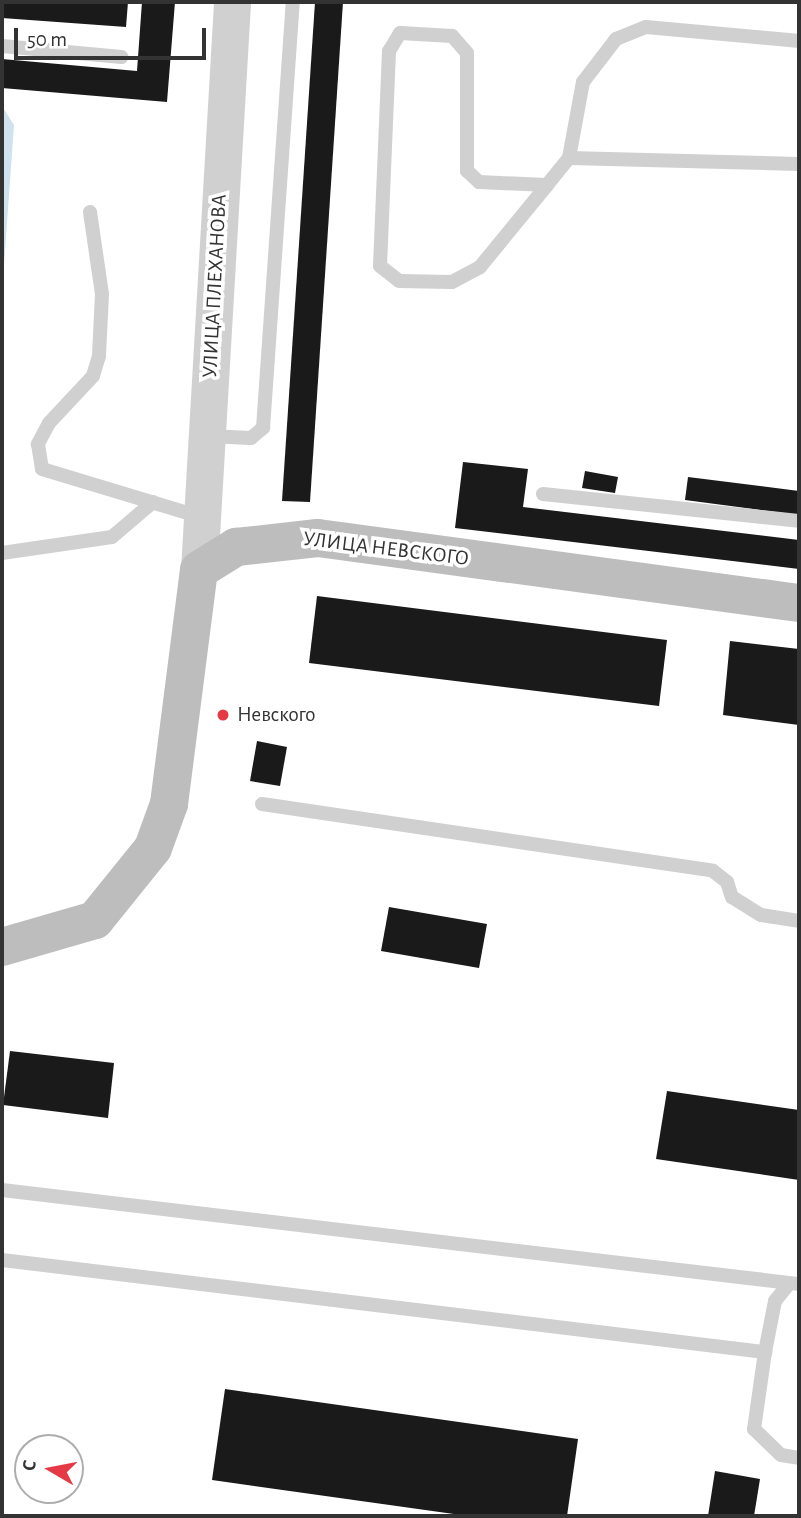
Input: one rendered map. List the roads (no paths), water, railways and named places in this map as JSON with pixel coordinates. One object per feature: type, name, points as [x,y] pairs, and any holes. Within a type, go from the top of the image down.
[{"type":"main road","name":"УЛИЦА НЕВСКОГО","points":[[198,570],[236,547],[318,538],[799,603]]},
{"type":"main road","points":[[2,947],[95,920],[153,848],[169,804],[198,570]]},
{"type":"street","name":"УЛИЦА ПЛЕХАНОВА","points":[[198,570],[232,2]]},
{"type":"lane","points":[[207,436],[251,438],[263,428],[293,2]]},
{"type":"lane","points":[[547,185],[479,182],[467,171],[467,53],[452,36],[400,33],[389,51],[380,266],[399,281],[452,282],[480,267],[547,185],[569,158],[583,82],[616,39],[646,27],[799,41]]},
{"type":"lane","points":[[2,46],[121,57]]},
{"type":"lane","points":[[569,158],[799,164]]},
{"type":"lane","points":[[90,212],[102,294],[99,356],[93,376],[49,423],[38,444],[42,469],[203,517]]},
{"type":"lane","points":[[543,494],[799,521]]},
{"type":"lane","points":[[2,553],[112,537],[153,502]]},
{"type":"lane","points":[[262,804],[713,870],[727,881],[732,897],[761,915],[799,921]]},
{"type":"lane","points":[[2,1190],[794,1284]]},
{"type":"lane","points":[[2,1260],[765,1352]]},
{"type":"lane","points":[[794,1284],[775,1301],[754,1429],[781,1455],[799,1458]]},
{"type":"water","points":[[2,106],[14,125],[2,293]]},
{"type":"place","name":"Невского","points":[[223,715]]}]
